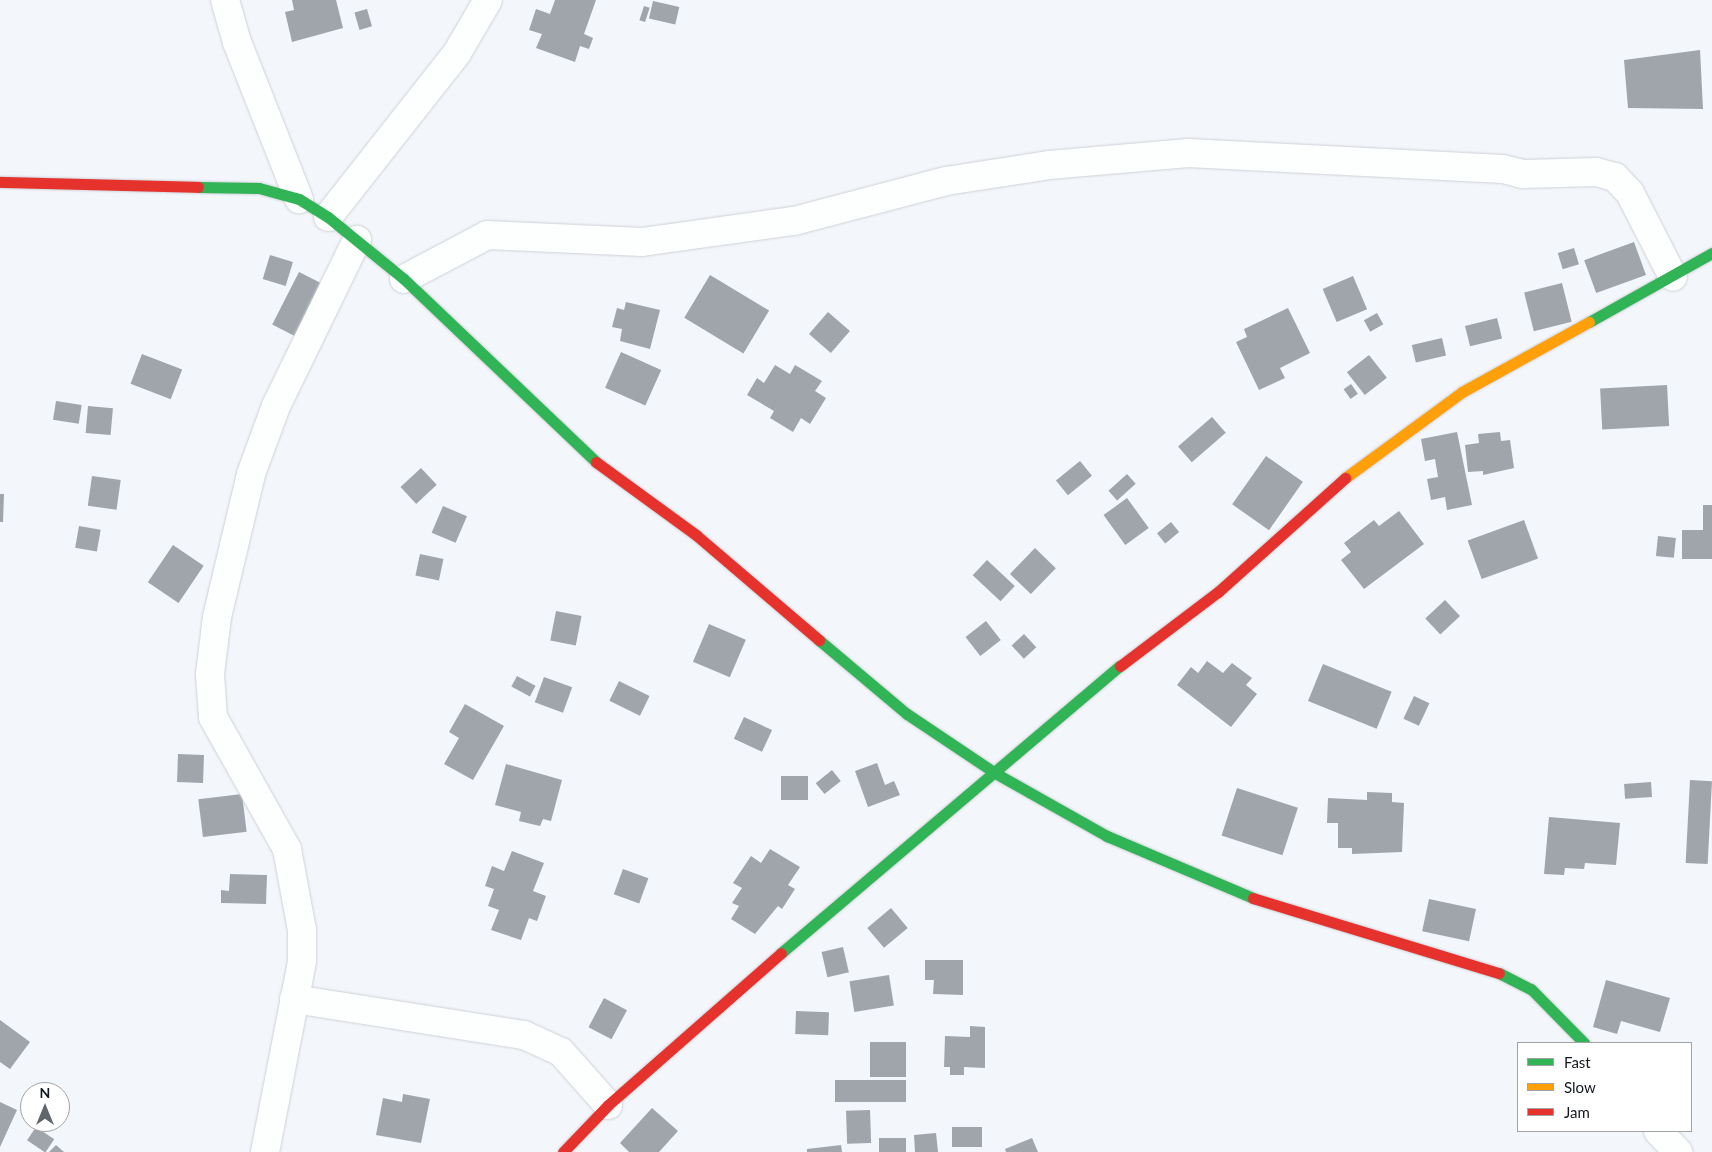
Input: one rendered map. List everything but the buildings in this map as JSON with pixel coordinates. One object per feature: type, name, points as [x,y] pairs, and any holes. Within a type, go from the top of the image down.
[{"type":"street","points":[[225,0],[237,42],[299,199]]},
{"type":"street","points":[[328,216],[456,52],[488,0]]},
{"type":"street","points":[[404,279],[487,235],[642,242],[794,221],[946,181],[1049,165],[1188,153],[1503,169],[1523,174],[1596,172],[1615,177],[1630,193],[1673,277]]},
{"type":"street","points":[[0,182],[259,188],[299,199],[328,216],[404,279],[587,455],[696,535],[907,714],[995,773],[1107,836],[1228,892],[1356,926],[1502,974],[1530,989],[1583,1042]]},
{"type":"street","points":[[265,1152],[302,961],[302,930],[287,848],[213,717],[210,674],[217,617],[251,474],[276,406],[358,240]]},
{"type":"street","points":[[563,1152],[608,1105],[898,850],[995,773],[1136,653],[1218,592],[1321,495],[1401,433],[1462,392],[1673,277],[1712,253]]},
{"type":"street","points":[[294,999],[524,1035],[561,1052],[608,1105]]},
{"type":"street","points":[[1659,1132],[1678,1152]]},
{"type":"traffic: fast","points":[[198,187],[259,188],[299,199],[328,217],[404,279],[596,462]]},
{"type":"traffic: fast","points":[[1589,322],[1712,253]]},
{"type":"traffic: fast","points":[[819,640],[907,714],[995,773],[1107,836],[1253,898]]},
{"type":"traffic: fast","points":[[781,953],[1120,666]]},
{"type":"traffic: fast","points":[[1499,973],[1531,989],[1583,1042]]},
{"type":"traffic: slow","points":[[1345,478],[1462,392],[1589,322]]},
{"type":"traffic: jam","points":[[0,182],[198,187]]},
{"type":"traffic: jam","points":[[596,462],[696,535],[819,640]]},
{"type":"traffic: jam","points":[[1120,666],[1218,592],[1345,478]]},
{"type":"traffic: jam","points":[[1253,898],[1499,973]]},
{"type":"traffic: jam","points":[[563,1152],[608,1105],[781,953]]}]
